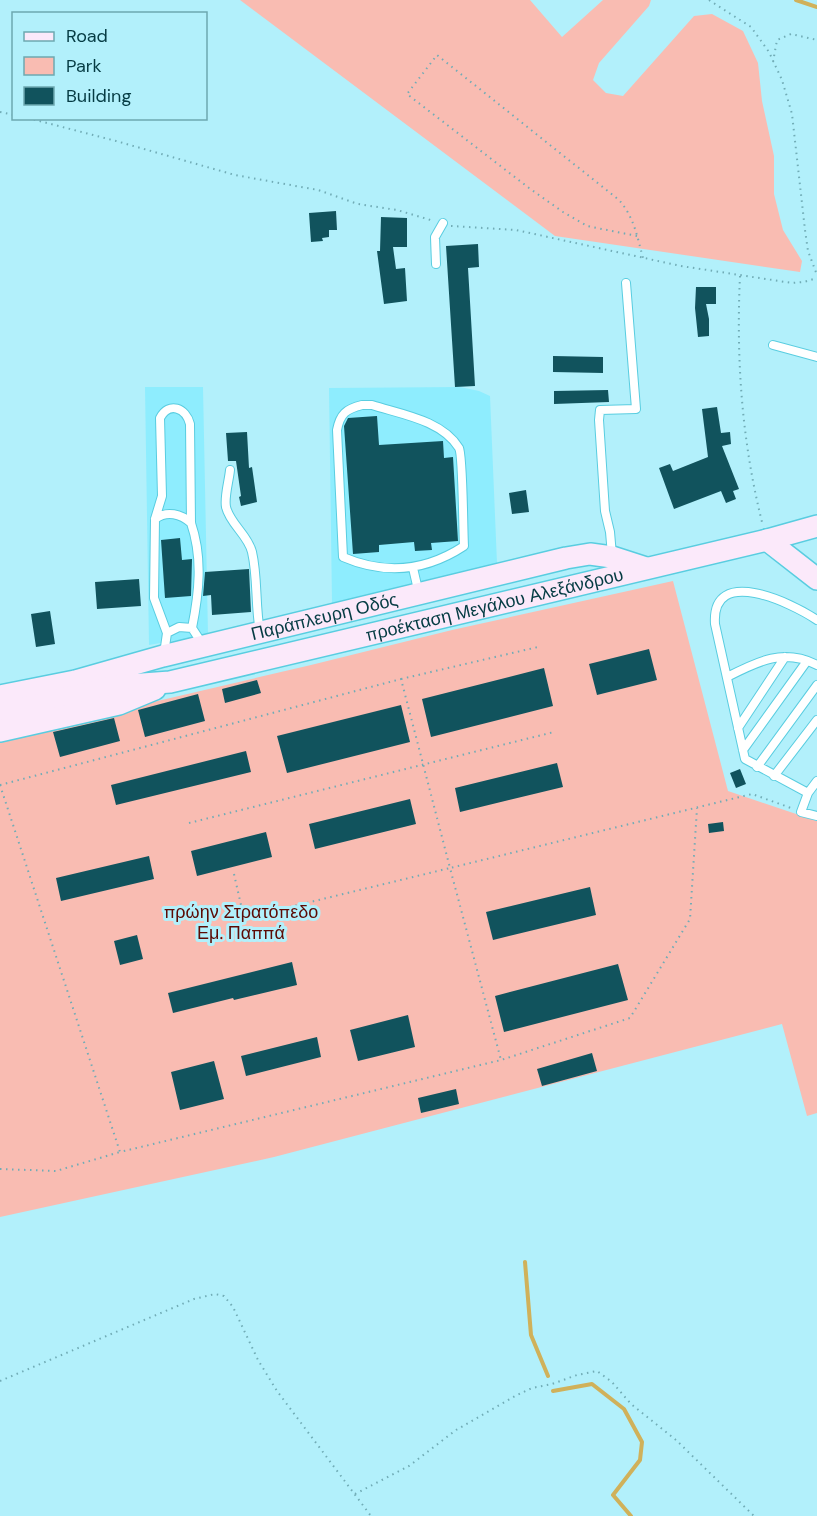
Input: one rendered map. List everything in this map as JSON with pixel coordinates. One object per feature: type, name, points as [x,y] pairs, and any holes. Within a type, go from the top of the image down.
[{"type":"main road","name":"προέκταση Μεγάλου Αλεξάνδρου","points":[[0,713],[116,686],[170,682],[767,540],[817,526]]},
{"type":"main road","points":[[767,540],[817,579]]},
{"type":"main road","name":"Παράπλευρη Οδός","points":[[0,696],[75,681],[163,656],[566,558],[590,554],[612,557],[649,568]]},
{"type":"main road","points":[[0,713],[75,681]]},
{"type":"main road","name":"προέκταση Μεγάλου Αλεξάνδρου","points":[[0,731],[120,704],[170,682]]},
{"type":"lane","points":[[436,264],[435,237],[443,223]]},
{"type":"lane","points":[[612,557],[605,511],[599,420],[600,410],[636,409],[626,282]]},
{"type":"lane","points":[[773,345],[817,357]]},
{"type":"lane","points":[[372,405],[428,423],[447,434],[460,449],[464,546],[440,560],[413,568],[370,567],[343,557],[337,430],[342,415],[357,406],[372,405]]},
{"type":"lane","points":[[163,656],[167,633],[154,598],[155,519],[162,496],[160,418],[166,410],[176,408],[185,413],[190,424],[191,524],[196,537],[199,564],[198,600],[192,628],[205,647]]},
{"type":"lane","points":[[230,470],[226,507],[231,519],[242,531],[252,550],[256,611],[260,633]]},
{"type":"lane","points":[[155,519],[160,515],[174,514],[191,524]]},
{"type":"lane","points":[[413,568],[419,595]]},
{"type":"lane","points":[[808,793],[746,761],[714,611],[721,600],[733,593],[751,591],[777,599],[817,620]]},
{"type":"lane","points":[[167,633],[179,627],[192,628]]},
{"type":"lane","points":[[727,677],[766,659],[785,657],[817,665]]},
{"type":"lane","points":[[738,728],[785,657]]},
{"type":"lane","points":[[743,750],[807,661]]},
{"type":"lane","points":[[757,766],[817,685]]},
{"type":"lane","points":[[774,776],[817,720]]},
{"type":"lane","points":[[817,780],[808,793],[801,812],[817,816]]},
{"type":"path","points":[[36,120],[235,175],[318,190],[358,204],[397,210],[443,223],[484,229],[516,230],[643,258],[792,283],[804,282],[817,276],[808,250],[792,114],[788,99],[773,62],[758,34],[709,0]]},
{"type":"path","points":[[773,62],[777,40],[791,34],[817,40]]},
{"type":"path","points":[[637,236],[587,226],[563,212],[407,94],[437,55],[619,200],[629,212],[637,236],[643,258]]},
{"type":"path","points":[[740,275],[738,327],[742,403],[752,483],[767,540]]},
{"type":"path","points":[[120,1152],[0,785],[401,679],[538,647]]},
{"type":"path","points":[[401,679],[501,1060]]},
{"type":"path","points":[[189,823],[554,732]]},
{"type":"path","points":[[234,874],[241,905],[256,915],[753,794],[801,812]]},
{"type":"path","points":[[0,1169],[56,1171],[120,1152],[501,1060],[630,1018],[690,919],[697,807]]},
{"type":"path","points":[[0,1382],[194,1299],[215,1293],[224,1296],[233,1307],[258,1360],[277,1391],[371,1516]]},
{"type":"path","points":[[355,1494],[409,1466],[456,1430],[515,1396],[532,1388],[597,1371],[612,1382],[631,1404],[676,1440],[754,1516]]},
{"type":"shaded area","points":[[145,387],[203,387],[208,635],[149,645]]},
{"type":"shaded area","points":[[460,387],[490,396],[497,563],[332,603],[329,388]]},
{"type":"green space","points":[[240,0],[530,0],[562,37],[603,0],[651,0],[649,6],[599,63],[593,80],[606,93],[623,96],[694,16],[712,14],[743,31],[758,63],[762,101],[774,156],[774,194],[783,230],[802,261],[800,272],[555,236]]},
{"type":"green space","name":"πρώην Στρατόπεδο Εμ. Παππά","points":[[673,581],[728,791],[817,821],[817,1113],[807,1116],[782,1024],[274,1157],[0,1217],[0,733],[119,710],[452,630]]},
{"type":"building","points":[[336,211],[337,230],[329,230],[329,237],[322,238],[323,241],[311,242],[309,213]]},
{"type":"building","points":[[381,217],[407,218],[407,247],[393,247],[396,269],[405,268],[407,301],[384,304],[377,251],[380,251]]},
{"type":"building","points":[[478,244],[479,267],[468,268],[475,386],[455,387],[446,246]]},
{"type":"building","points":[[696,287],[716,287],[716,304],[706,304],[709,336],[698,337],[695,308]]},
{"type":"building","points":[[553,356],[603,357],[603,373],[553,372]]},
{"type":"building","points":[[608,390],[609,402],[554,404],[554,391]]},
{"type":"building","points":[[717,407],[721,433],[730,432],[731,444],[722,446],[739,489],[733,491],[736,499],[726,503],[721,491],[674,509],[659,468],[670,464],[673,471],[708,457],[702,409]]},
{"type":"building","points":[[377,416],[379,445],[443,441],[444,458],[453,457],[458,541],[431,543],[432,550],[415,551],[414,542],[379,545],[379,552],[353,554],[344,426],[348,418]]},
{"type":"building","points":[[247,432],[249,468],[252,467],[257,502],[241,506],[236,461],[228,461],[226,433]]},
{"type":"building","points":[[526,490],[529,512],[512,514],[509,493]]},
{"type":"building","points":[[180,538],[182,560],[192,559],[191,596],[165,598],[161,540]]},
{"type":"building","points":[[249,569],[251,612],[212,615],[211,595],[203,596],[205,572]]},
{"type":"building","points":[[139,579],[141,606],[97,609],[95,582]]},
{"type":"building","points":[[50,611],[55,644],[36,647],[31,614]]},
{"type":"building","points":[[649,649],[657,680],[597,695],[589,664]]},
{"type":"building","points":[[544,668],[553,706],[431,737],[422,699]]},
{"type":"building","points":[[257,680],[261,693],[225,703],[222,689]]},
{"type":"building","points":[[198,694],[205,721],[145,737],[138,710]]},
{"type":"building","points":[[401,705],[410,742],[287,773],[277,736]]},
{"type":"building","points":[[114,718],[120,741],[60,757],[53,732]]},
{"type":"building","points":[[246,751],[251,772],[116,805],[111,785]]},
{"type":"building","points":[[557,763],[563,787],[460,812],[455,788]]},
{"type":"building","points":[[740,769],[746,784],[736,788],[730,773]]},
{"type":"building","points":[[410,799],[416,824],[315,849],[309,824]]},
{"type":"building","points":[[723,822],[724,831],[709,833],[708,824]]},
{"type":"building","points":[[266,832],[272,857],[197,876],[191,851]]},
{"type":"building","points":[[149,856],[154,879],[61,901],[56,878]]},
{"type":"building","points":[[590,887],[596,915],[493,940],[486,912]]},
{"type":"building","points":[[137,935],[143,959],[120,965],[114,941]]},
{"type":"building","points":[[292,962],[297,985],[173,1013],[168,993]]},
{"type":"building","points":[[618,964],[628,1000],[504,1032],[495,996]]},
{"type":"building","points":[[408,1015],[415,1047],[358,1061],[350,1030]]},
{"type":"building","points":[[317,1037],[321,1057],[246,1076],[241,1056]]},
{"type":"building","points":[[592,1053],[597,1071],[542,1086],[537,1069]]},
{"type":"building","points":[[214,1061],[224,1099],[180,1110],[171,1072]]},
{"type":"building","points":[[456,1089],[459,1104],[421,1113],[418,1098]]},
{"type":"waterway","points":[[796,0],[817,7]]},
{"type":"waterway","points":[[525,1262],[531,1335],[548,1376]]},
{"type":"waterway","points":[[553,1391],[592,1384],[624,1409],[642,1442],[640,1460],[613,1495],[631,1516]]}]
